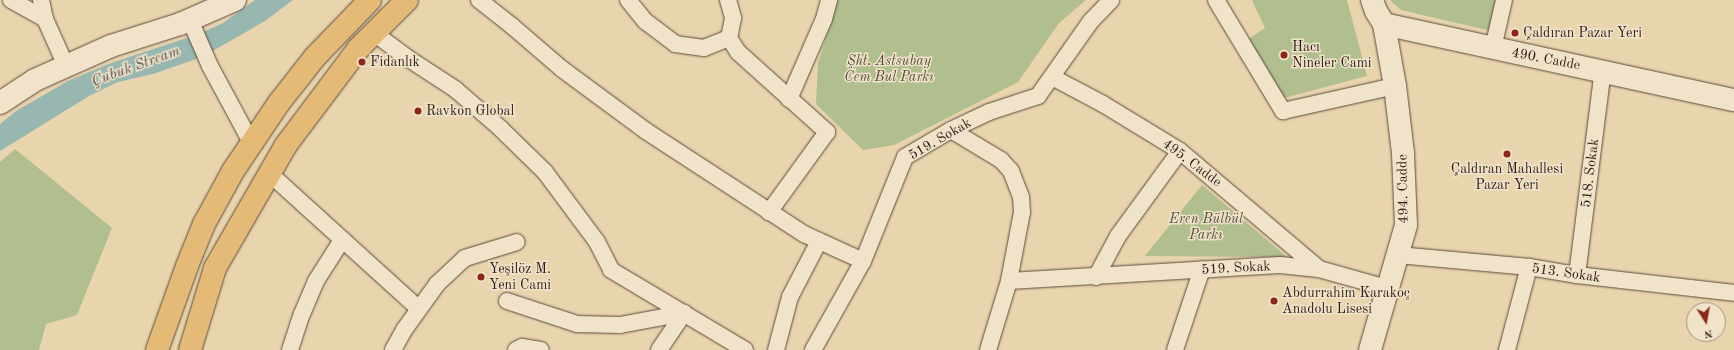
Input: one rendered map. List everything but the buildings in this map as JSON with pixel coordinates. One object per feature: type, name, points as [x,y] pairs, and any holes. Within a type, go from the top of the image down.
[{"type":"highway","points":[[157,350],[187,266],[204,224],[233,171],[251,142],[278,104],[315,57],[370,0]]},
{"type":"highway","points":[[190,350],[215,268],[286,145],[358,49],[407,0]]},
{"type":"street","points":[[11,0],[45,19]]},
{"type":"street","points":[[41,0],[45,19],[66,66]]},
{"type":"street","points":[[0,103],[35,80],[111,46],[193,27],[235,0]]},
{"type":"street","points":[[479,0],[562,69],[646,131],[804,234],[863,261]]},
{"type":"street","points":[[628,0],[645,21],[675,44],[704,48],[729,38]]},
{"type":"street","points":[[728,0],[733,18],[729,38],[738,52],[827,132],[769,212]]},
{"type":"street","points":[[789,99],[824,19],[828,0]]},
{"type":"street","name":"519. Sokak","points":[[813,350],[863,261],[905,157],[951,130],[989,112],[1038,96],[1091,21],[1111,0]]},
{"type":"street","points":[[1216,0],[1283,111],[1395,86]]},
{"type":"street","points":[[1372,0],[1384,24]]},
{"type":"street","points":[[1493,48],[1504,0]]},
{"type":"street","name":"494. Cadde","points":[[1370,350],[1406,225],[1403,153],[1395,86],[1384,24]]},
{"type":"street","name":"490. Cadde","points":[[1384,24],[1603,70],[1734,100]]},
{"type":"street","points":[[193,27],[210,66],[251,142]]},
{"type":"street","points":[[374,33],[409,60],[455,89],[500,128],[544,172],[597,242],[611,270],[745,350]]},
{"type":"street","name":"518. Sokak","points":[[1577,275],[1603,70]]},
{"type":"street","name":"495. Cadde","points":[[1052,77],[1103,104],[1180,151],[1319,269]]},
{"type":"street","points":[[951,130],[1001,160],[1011,171],[1021,197],[1022,212],[1009,281],[988,350]]},
{"type":"street","points":[[1096,277],[1118,236],[1180,151]]},
{"type":"street","points":[[269,173],[419,309]]},
{"type":"street","points":[[290,350],[302,314],[316,281],[342,240]]},
{"type":"street","points":[[776,350],[790,297],[819,241]]},
{"type":"street","points":[[393,350],[404,330],[437,284],[466,258],[517,242]]},
{"type":"street","name":"513. Sokak","points":[[1398,255],[1529,267],[1577,275],[1734,293]]},
{"type":"street","name":"519. Sokak","points":[[1009,281],[1280,265],[1319,269],[1387,288]]},
{"type":"street","points":[[1507,350],[1529,267]]},
{"type":"street","points":[[1175,350],[1202,269]]},
{"type":"street","points":[[507,301],[577,324],[620,325],[684,313]]},
{"type":"street","points":[[659,350],[684,313]]},
{"type":"street","points":[[516,350],[522,347],[541,350]]},
{"type":"green space","name":"Şht. Astsubay Cem Bul Parkı","points":[[838,0],[1086,0],[1059,23],[1018,82],[894,145],[863,150],[816,104],[818,63]]},
{"type":"green space","points":[[1252,0],[1347,0],[1367,76],[1284,98],[1247,40],[1265,28]]},
{"type":"green space","points":[[1390,0],[1500,0],[1491,31],[1401,10]]},
{"type":"green space","points":[[15,149],[112,228],[77,315],[46,324],[39,350],[0,350],[0,162]]},
{"type":"green space","name":"Eren Bülbül Parkı","points":[[1202,185],[1287,257],[1145,256]]},
{"type":"water","name":"Çubuk Stream","points":[[255,0],[293,0],[265,21],[202,57],[153,74],[118,82],[89,96],[0,151],[0,124],[16,111],[68,81],[111,63],[196,35],[223,23]]},
{"type":"place","name":"Çaldıran Pazar Yeri","points":[[1515,33]]},
{"type":"place","name":"Hacı Nineler Cami","points":[[1284,55]]},
{"type":"place","name":"Fidanlık","points":[[362,62]]},
{"type":"place","name":"Ravkon Global","points":[[418,111]]},
{"type":"place","name":"Çaldıran Mahallesi Pazar Yeri","points":[[1507,154]]},
{"type":"place","name":"Yeşilöz M. Yeni Cami","points":[[481,277]]},
{"type":"place","name":"Abdurrahim Karakoç Anadolu Lisesi","points":[[1274,301]]}]
